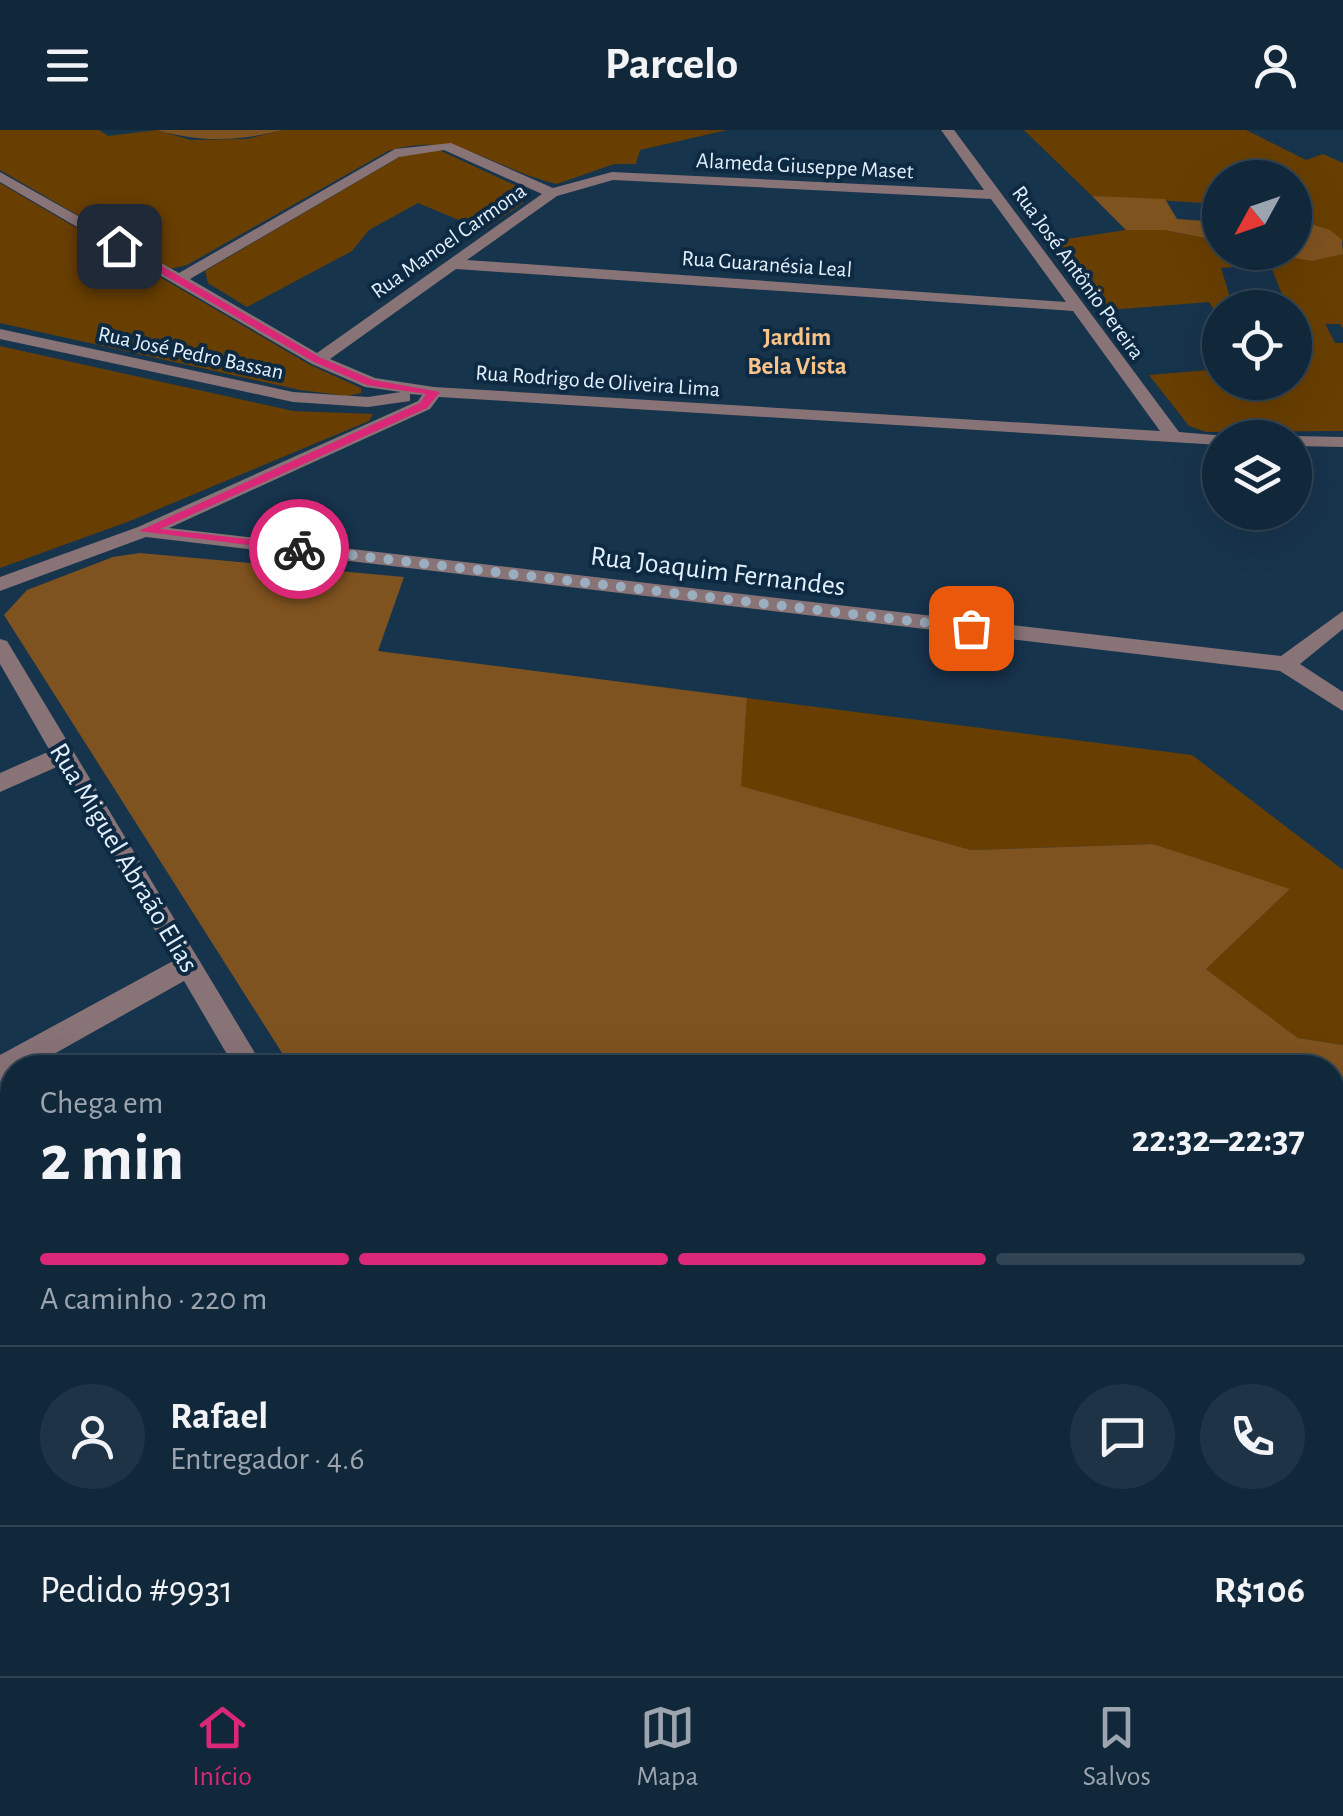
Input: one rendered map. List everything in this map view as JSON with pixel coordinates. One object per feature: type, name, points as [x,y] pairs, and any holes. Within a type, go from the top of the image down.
[{"type":"street","name":"Rua José Antônio Pereira","points":[[947,130],[1175,440]]},
{"type":"street","points":[[178,280],[395,153],[420,147],[446,146],[552,193]]},
{"type":"street","name":"Rua Rodrigo de Oliveira Lima","points":[[0,176],[318,360],[370,383],[434,392],[1202,440]]},
{"type":"street","name":"Alameda Giuseppe Maset","points":[[612,176],[996,195]]},
{"type":"street","name":"Rua Manoel Carmona","points":[[318,360],[552,193],[612,176]]},
{"type":"street","name":"Rua Guaranésia Leal","points":[[454,264],[1076,307]]},
{"type":"street","name":"Rua José Pedro Bassan","points":[[0,334],[293,397],[368,402],[434,392]]},
{"type":"street","points":[[0,584],[145,531],[424,405],[434,392]]},
{"type":"street","points":[[1312,441],[1343,442]]},
{"type":"street","name":"Rua Joaquim Fernandes","points":[[145,531],[1286,664]]},
{"type":"street","points":[[1343,618],[1286,664],[1343,702]]},
{"type":"street","name":"Rua Miguel Abraão Elias","points":[[0,646],[242,1055]]},
{"type":"street","points":[[0,783],[64,754]]},
{"type":"street","points":[[26,1055],[190,965]]},
{"type":"shaded area","points":[[0,130],[99,130],[108,136],[157,130],[190,140],[247,139],[283,130],[727,130],[640,150],[636,164],[614,164],[557,184],[457,148],[436,145],[388,151],[187,265],[170,269],[0,170]]},
{"type":"shaded area","points":[[157,130],[283,130],[220,139]]},
{"type":"shaded area","points":[[1024,130],[1246,130],[1306,160],[1202,160],[1202,203],[1092,196]]},
{"type":"shaded area","points":[[439,150],[523,189],[523,203],[483,230],[418,203],[369,230],[352,251],[247,307],[208,283],[205,271],[401,156]]},
{"type":"shaded area","points":[[1323,154],[1343,163],[1343,242],[1312,228],[1312,160],[1306,160]]},
{"type":"shaded area","points":[[0,183],[310,365],[361,388],[361,393],[348,396],[300,390],[0,323]]},
{"type":"shaded area","points":[[1092,196],[1165,199],[1177,219],[1202,221],[1202,237],[1164,230],[1126,230]]},
{"type":"shaded area","points":[[1312,224],[1330,230],[1342,240],[1343,254],[1312,261]]},
{"type":"shaded area","points":[[1126,230],[1164,230],[1202,237],[1202,270],[1222,270],[1228,290],[1202,290],[1202,303],[1097,311],[1046,242]]},
{"type":"shaded area","points":[[1343,254],[1343,329],[1340,324],[1325,324],[1335,343],[1343,343],[1343,431],[1312,431],[1312,420],[1202,420],[1202,431],[1189,426],[1149,375],[1202,371],[1202,400],[1312,400],[1312,290],[1280,290],[1272,270],[1312,270],[1312,258]]},
{"type":"shaded area","points":[[0,346],[293,411],[373,414],[369,421],[130,521],[0,568]]},
{"type":"shaded area","points":[[140,553],[404,577],[378,651],[747,698],[741,786],[971,850],[1153,844],[1290,889],[1206,969],[1298,1038],[1343,1045],[1343,1055],[283,1055],[4,615],[27,590],[113,557]]},
{"type":"shaded area","points":[[747,698],[1192,755],[1343,870],[1343,1045],[1298,1038],[1206,969],[1289,890],[1153,844],[971,850],[740,786]]},
{"type":"way so far","points":[[299,549],[971,628]]},
{"type":"district","name":"Jardim Bela Vista","points":[[797,350]]},
{"type":"route","points":[[119,246],[318,360],[370,383],[434,392],[424,405],[145,531],[299,549]]}]
